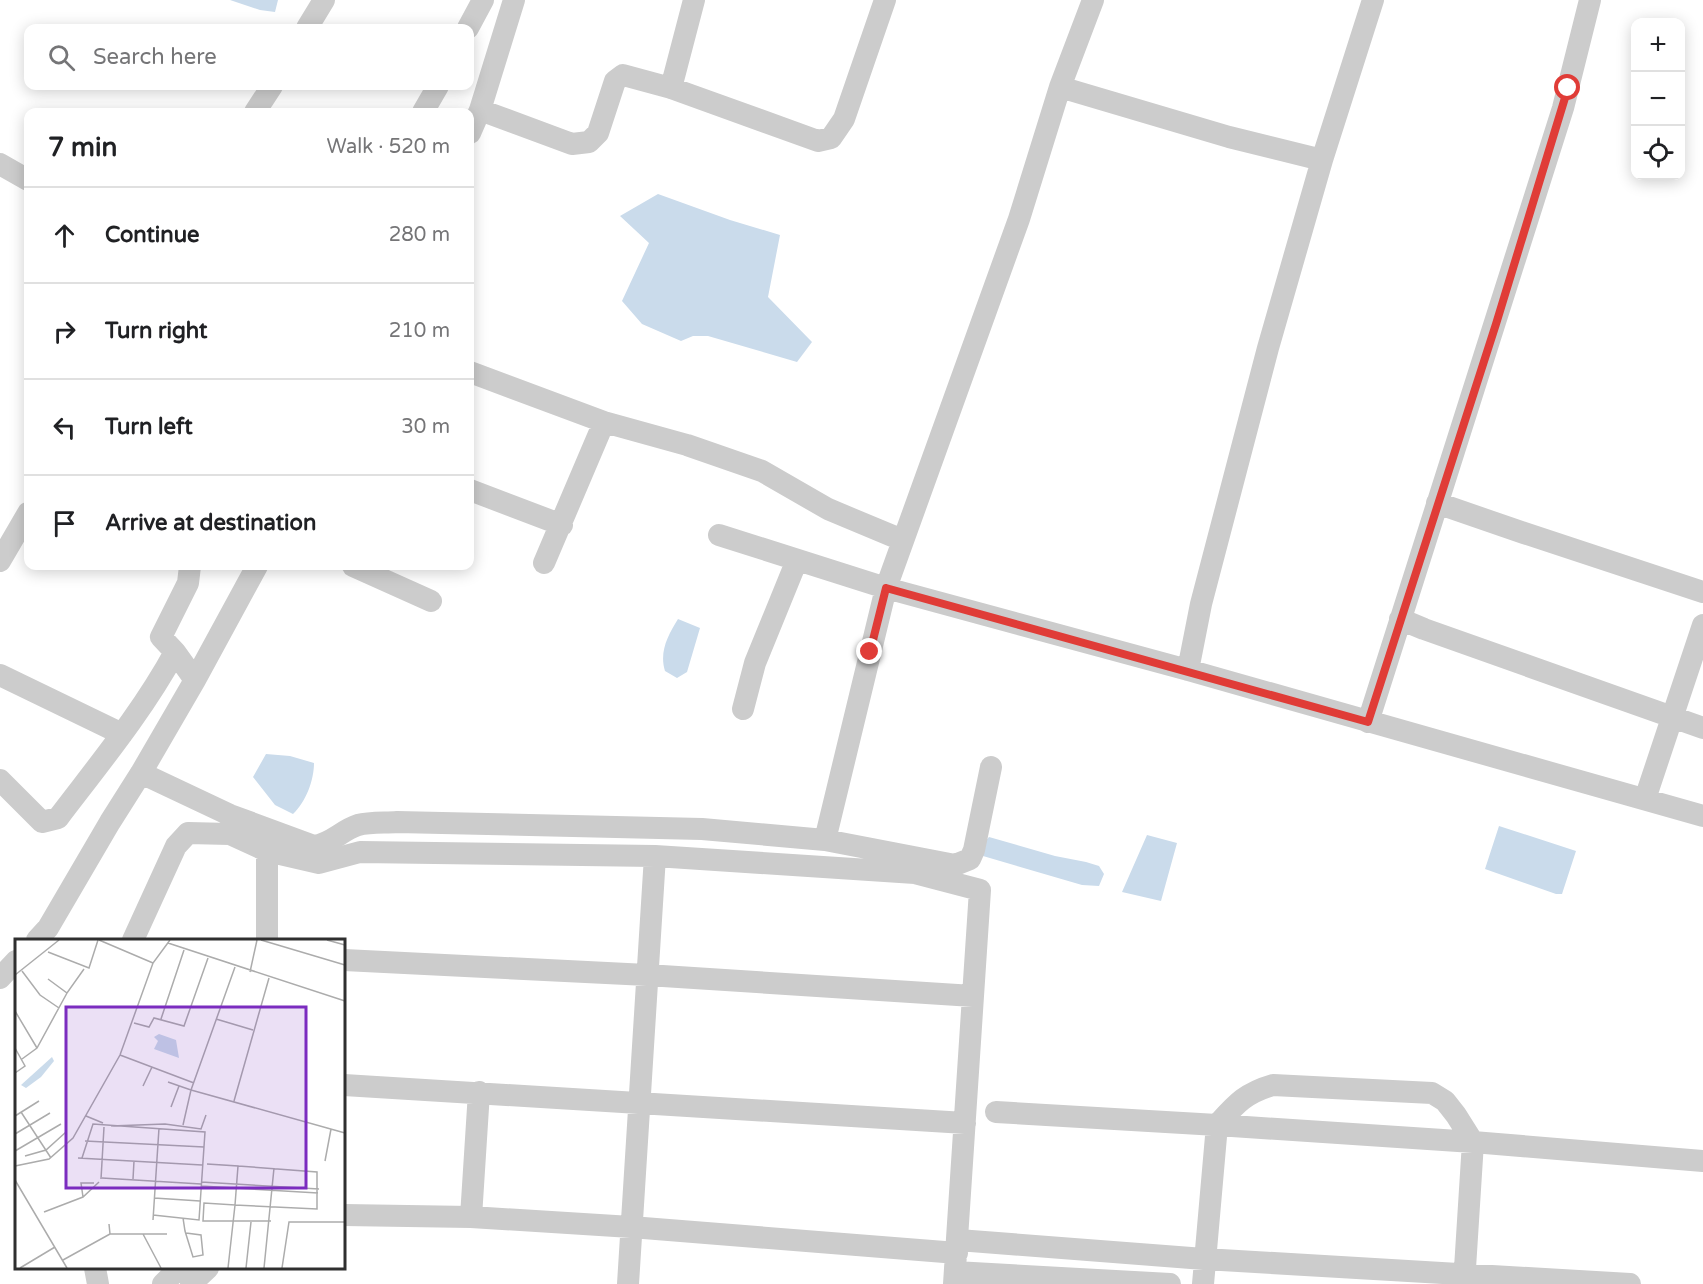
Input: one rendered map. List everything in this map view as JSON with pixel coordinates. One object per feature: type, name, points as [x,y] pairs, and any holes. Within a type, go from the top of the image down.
[{"type":"street","points":[[309,24],[324,0]]},
{"type":"street","points":[[470,24],[483,0]]},
{"type":"street","points":[[474,124],[514,0]]},
{"type":"street","points":[[671,88],[694,0]]},
{"type":"street","points":[[480,110],[572,144],[589,142],[598,133],[615,81],[623,75],[671,88],[818,141],[831,138],[844,119],[885,0]]},
{"type":"street","points":[[825,840],[886,588],[1018,219],[1060,87],[1093,0]]},
{"type":"street","points":[[1188,670],[1201,604],[1254,404],[1322,160],[1373,0]]},
{"type":"street","points":[[1368,722],[1563,108],[1590,0]]},
{"type":"street","points":[[1060,87],[1229,137],[1322,160]]},
{"type":"street","points":[[258,108],[269,90]]},
{"type":"street","points":[[425,108],[436,90]]},
{"type":"street","points":[[0,164],[24,178]]},
{"type":"street","points":[[474,373],[604,422],[687,445],[762,471],[828,509],[895,537],[903,537]]},
{"type":"street","points":[[544,563],[604,422]]},
{"type":"street","points":[[474,492],[561,525]]},
{"type":"street","points":[[1437,502],[1703,592]]},
{"type":"street","points":[[0,561],[24,520]]},
{"type":"street","points":[[719,536],[886,588],[1188,670],[1703,816]]},
{"type":"street","points":[[743,709],[755,663],[797,560]]},
{"type":"street","points":[[190,570],[188,583],[161,637],[195,680]]},
{"type":"street","points":[[48,936],[110,822],[195,680],[255,570]]},
{"type":"street","points":[[362,570],[431,601]]},
{"type":"street","points":[[1400,619],[1703,728]]},
{"type":"street","points":[[1645,799],[1703,625]]},
{"type":"street","points":[[0,780],[42,822],[58,818],[122,734],[162,676],[175,652]]},
{"type":"street","points":[[0,675],[122,734]]},
{"type":"street","points":[[141,773],[230,815],[314,846],[325,844],[342,832],[358,825],[397,822],[702,829],[825,840],[956,865],[964,864],[970,859],[974,850],[991,767]]},
{"type":"street","points":[[133,939],[176,846],[189,833],[230,834],[267,851],[319,863],[360,852],[655,856],[915,873],[980,890],[956,1262]]},
{"type":"street","points":[[267,851],[267,939]]},
{"type":"street","points":[[628,1284],[655,856]]},
{"type":"street","points":[[345,960],[647,975],[973,996]]},
{"type":"street","points":[[0,978],[15,962]]},
{"type":"street","points":[[345,1085],[639,1101],[965,1123]]},
{"type":"street","points":[[1203,1284],[1217,1125],[1241,1098],[1255,1090],[1273,1085],[1432,1093],[1446,1101],[1473,1142],[1465,1279]]},
{"type":"street","points":[[471,1217],[479,1092]]},
{"type":"street","points":[[996,1112],[1473,1142],[1703,1161]]},
{"type":"street","points":[[345,1215],[471,1217],[631,1227],[1170,1284]]},
{"type":"street","points":[[956,1262],[1204,1259],[1465,1279],[1630,1284]]},
{"type":"street","points":[[95,1269],[98,1284]]},
{"type":"street","points":[[164,1284],[179,1269]]},
{"type":"street","points":[[191,1284],[207,1269]]},
{"type":"water","points":[[230,0],[278,0],[275,12],[260,10]]},
{"type":"water","points":[[658,194],[780,235],[768,297],[812,342],[797,362],[708,336],[693,336],[681,341],[642,324],[622,301],[649,243],[620,216]]},
{"type":"water","points":[[678,619],[700,628],[687,672],[677,678],[665,671],[663,657],[668,637]]},
{"type":"water","points":[[266,754],[290,756],[314,763],[313,776],[308,790],[302,803],[293,814],[275,805],[253,777]]},
{"type":"water","points":[[1499,826],[1576,851],[1562,894],[1556,894],[1485,869]]},
{"type":"water","points":[[1147,835],[1177,843],[1161,901],[1122,892]]},
{"type":"water","points":[[989,837],[1099,866],[1104,874],[1099,886],[1082,885],[983,856],[981,846]]},
{"type":"route","points":[[870,652],[886,588],[1188,670],[1368,722],[1496,324],[1568,88]]}]
